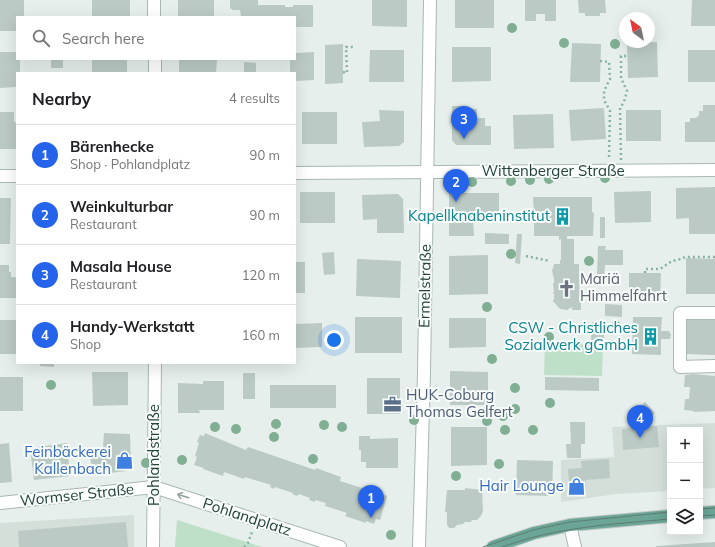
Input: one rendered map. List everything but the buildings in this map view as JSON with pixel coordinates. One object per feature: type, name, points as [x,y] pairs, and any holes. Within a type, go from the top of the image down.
[{"type":"main road","points":[[703,513],[715,512]]},
{"type":"main road","points":[[493,547],[534,533],[570,525],[667,516]]},
{"type":"street","points":[[154,0],[154,16]]},
{"type":"street","name":"Ermelstraße","points":[[419,547],[428,172],[430,0]]},
{"type":"street","points":[[154,60],[155,72]]},
{"type":"street","name":"Wittenberger Straße","points":[[296,173],[715,170]]},
{"type":"street","points":[[0,176],[16,176]]},
{"type":"street","points":[[715,313],[680,313],[680,367],[715,366]]},
{"type":"street","name":"Pohlandstraße","points":[[153,547],[155,364]]},
{"type":"street","name":"Wormser Straße","points":[[0,504],[154,487]]},
{"type":"street","name":"Pohlandplatz","points":[[154,487],[340,547]]},
{"type":"street","points":[[570,525],[575,547]]},
{"type":"path","points":[[343,72],[347,72],[345,58],[346,47],[354,47]]},
{"type":"path","points":[[615,171],[620,108],[624,102],[627,91],[621,78],[621,56],[627,56]]},
{"type":"path","points":[[600,61],[609,62],[610,79],[604,91],[604,100],[610,111],[615,171]]},
{"type":"path","points":[[526,256],[550,261]]},
{"type":"path","points":[[645,272],[645,269],[660,269],[672,261],[681,260],[685,257],[715,258]]},
{"type":"path","points":[[244,547],[248,542],[256,520]]},
{"type":"shaded area","points":[[715,423],[715,488],[703,489],[703,427],[667,427],[667,491],[616,494],[561,502],[561,460],[614,457],[612,427]]},
{"type":"shaded area","points":[[134,515],[134,547],[0,547],[0,523]]},
{"type":"green space","points":[[545,343],[603,344],[602,376],[544,375]]},
{"type":"green space","points":[[177,520],[262,547],[175,547]]},
{"type":"tram line","points":[[703,509],[715,508]]},
{"type":"tram line","points":[[483,547],[533,530],[570,522],[667,512]]},
{"type":"tram line","points":[[703,516],[715,515]]},
{"type":"tram line","points":[[502,547],[522,540],[585,527],[667,519]]},
{"type":"place","name":"Masala House","points":[[464,139]]},
{"type":"place","name":"Weinkulturbar","points":[[456,202]]},
{"type":"place","name":"Kapellknabeninstitut","points":[[563,216]]},
{"type":"place","name":"Mariä Himmelfahrt","points":[[567,288]]},
{"type":"place","name":"CSW - Christliches Sozialwerk gGmbH","points":[[651,337]]},
{"type":"place","name":"HUK-Coburg Thomas Gelfert","points":[[393,404]]},
{"type":"place","name":"Handy-Werkstatt","points":[[640,438]]},
{"type":"place","name":"Feinbäckerei Kallenbach","points":[[124,461]]},
{"type":"place","name":"Hair Lounge","points":[[577,486]]},
{"type":"place","name":"Bärenhecke","points":[[371,518]]}]
